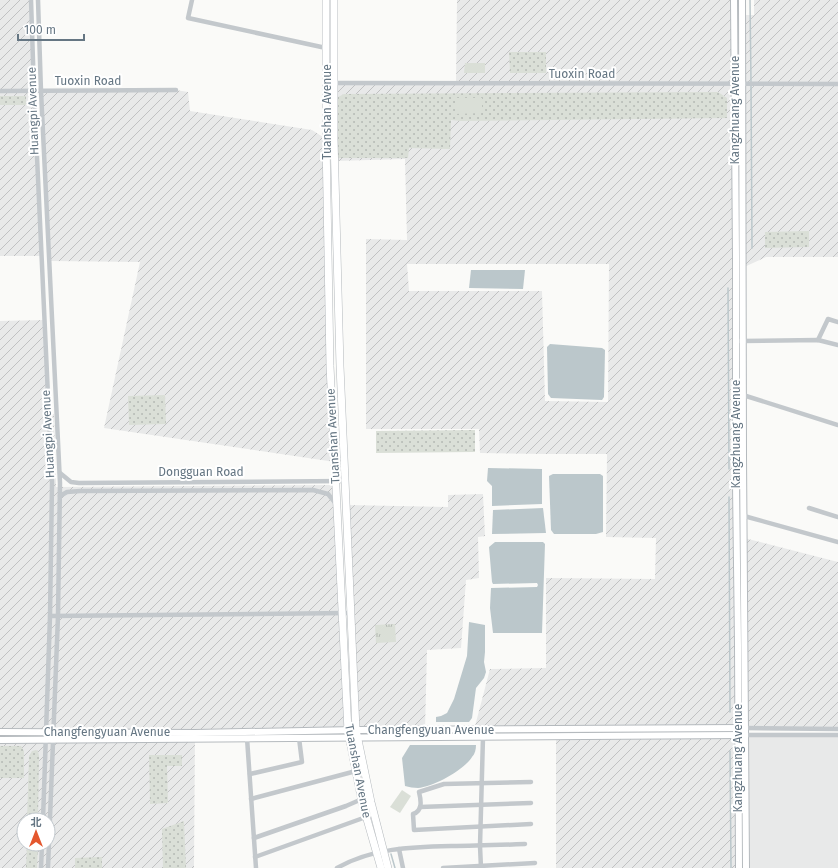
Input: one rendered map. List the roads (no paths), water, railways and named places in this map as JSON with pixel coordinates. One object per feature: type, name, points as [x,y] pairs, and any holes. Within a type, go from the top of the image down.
[{"type":"highway","name":"Tuanshan Avenue","points":[[326,0],[326,139],[330,366],[349,734],[366,816],[388,868]]},
{"type":"highway","name":"Tuanshan Avenue","points":[[334,0],[334,139],[340,359],[357,734],[380,852],[381,868]]},
{"type":"main road","name":"Kangzhuang Avenue","points":[[734,0],[739,868]]},
{"type":"main road","name":"Kangzhuang Avenue","points":[[742,0],[742,341],[746,868]]},
{"type":"main road","name":"Changfengyuan Avenue","points":[[0,732],[357,734],[745,728]]},
{"type":"main road","name":"Changfengyuan Avenue","points":[[0,740],[299,738],[349,734]]},
{"type":"main road","name":"Changfengyuan Avenue","points":[[357,734],[483,737],[745,735]]},
{"type":"street","name":"Huangpi Avenue","points":[[32,0],[34,91],[52,483],[49,732],[53,739],[48,868]]},
{"type":"street","name":"Huangpi Avenue","points":[[38,0],[41,91],[60,473],[58,616],[49,732],[46,740],[43,812]]},
{"type":"street","points":[[192,0],[188,18],[326,48]]},
{"type":"street","name":"Tuoxin Road","points":[[327,83],[838,84]]},
{"type":"street","name":"Tuoxin Road","points":[[0,91],[176,90]]},
{"type":"street","points":[[818,340],[828,319],[838,322]]},
{"type":"street","points":[[736,341],[818,340],[838,345]]},
{"type":"street","points":[[743,395],[838,425]]},
{"type":"street","name":"Dongguan Road","points":[[60,473],[71,482],[79,483],[345,481]]},
{"type":"street","name":"Dongguan Road","points":[[60,496],[67,492],[80,491],[313,490],[328,494],[337,506]]},
{"type":"street","points":[[809,508],[838,517]]},
{"type":"street","points":[[744,516],[838,542]]},
{"type":"street","points":[[50,616],[351,613]]},
{"type":"street","name":"Changfengyuan Avenue","points":[[745,728],[838,728]]},
{"type":"street","name":"Changfengyuan Avenue","points":[[745,735],[838,735]]},
{"type":"street","points":[[481,867],[480,846],[483,737]]},
{"type":"street","points":[[247,738],[256,868]]},
{"type":"street","points":[[250,774],[302,762],[299,738]]},
{"type":"street","points":[[251,799],[356,772]]},
{"type":"street","points":[[531,782],[444,784],[419,792],[421,801],[417,813],[414,814],[414,830],[532,824]]},
{"type":"street","points":[[254,838],[362,799]]},
{"type":"street","points":[[420,807],[530,803]]},
{"type":"street","points":[[255,857],[366,816]]},
{"type":"street","points":[[337,868],[348,861],[380,852],[408,847],[525,844]]},
{"type":"street","points":[[398,849],[403,868]]},
{"type":"street","points":[[41,868],[42,852]]},
{"type":"street","points":[[443,868],[535,863]]},
{"type":"waterway","points":[[750,0],[751,82]]},
{"type":"waterway","points":[[751,86],[752,248]]},
{"type":"waterway","points":[[728,288],[729,469]]},
{"type":"waterway","points":[[729,497],[730,712]]},
{"type":"waterway","points":[[730,751],[731,868]]},
{"type":"waterway","points":[[391,854],[395,868]]}]
